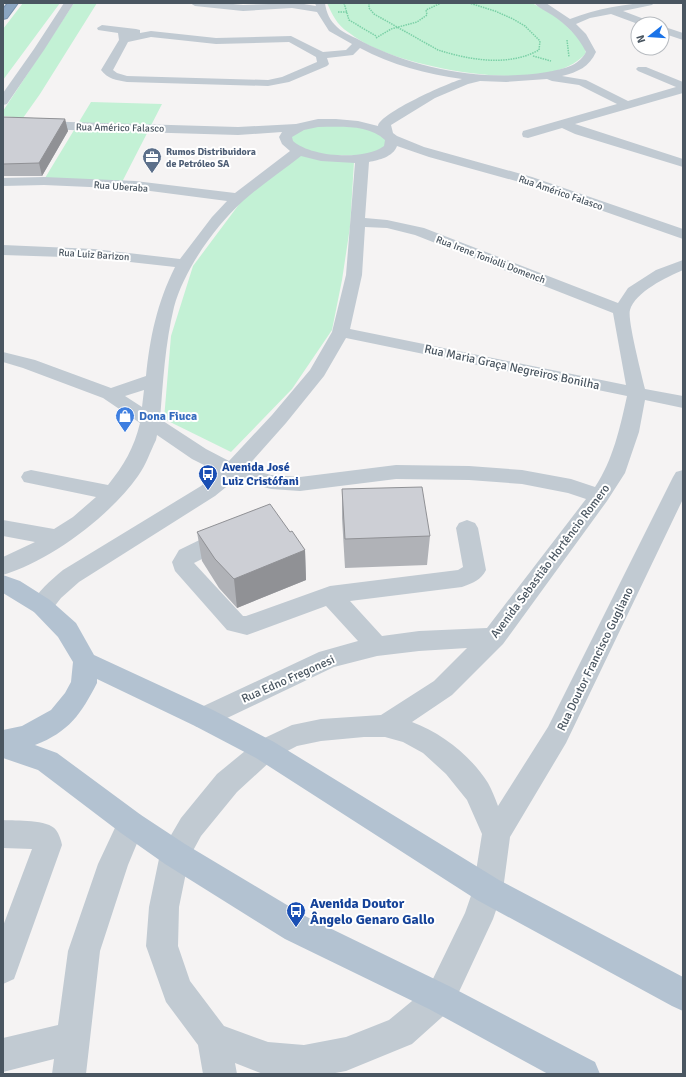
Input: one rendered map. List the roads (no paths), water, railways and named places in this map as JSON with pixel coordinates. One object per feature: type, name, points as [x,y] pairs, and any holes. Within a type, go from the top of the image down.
[{"type":"highway","points":[[3,16],[13,3]]},
{"type":"main road","points":[[3,584],[42,606],[67,630],[85,662],[84,683],[74,701],[60,718],[28,736],[3,742]]},
{"type":"main road","points":[[85,662],[204,718],[265,750],[488,890],[683,995]]},
{"type":"main road","points":[[3,746],[47,761],[130,824],[175,854],[296,928],[440,998],[583,1074]]},
{"type":"street","points":[[3,102],[69,3]]},
{"type":"street","points":[[195,3],[231,8],[264,4],[320,6],[325,19],[334,30],[381,55],[425,68],[482,78],[529,80],[571,71],[582,66],[588,59],[591,52],[588,43],[569,23],[539,3]]},
{"type":"street","points":[[292,5],[302,3]]},
{"type":"street","points":[[569,23],[587,16],[649,3]]},
{"type":"street","points":[[553,11],[587,16]]},
{"type":"street","points":[[612,11],[630,18]]},
{"type":"street","points":[[102,28],[123,35],[152,34],[216,41],[291,39],[322,59]]},
{"type":"street","points":[[670,32],[683,37]]},
{"type":"street","points":[[123,35],[107,70],[113,76],[127,79],[268,83],[285,80],[322,59],[344,55],[381,55]]},
{"type":"street","points":[[344,55],[349,53],[358,44]]},
{"type":"street","points":[[381,155],[390,148],[390,136],[384,124],[427,93],[432,83],[433,76],[425,68]]},
{"type":"street","points":[[642,69],[683,86]]},
{"type":"street","points":[[571,71],[582,82],[627,105]]},
{"type":"street","points":[[545,77],[582,82]]},
{"type":"street","points":[[353,124],[378,112],[427,93],[460,82],[482,78]]},
{"type":"street","points":[[528,134],[683,89]]},
{"type":"street","name":"Rua Américo Falasco","points":[[3,124],[238,131],[295,128],[318,123],[353,124],[390,136],[408,146],[438,156],[505,173],[683,234]]},
{"type":"street","points":[[563,124],[579,131],[683,163]]},
{"type":"street","points":[[3,567],[47,545],[81,522],[113,493],[131,471],[146,440],[166,307],[184,264],[217,220],[292,146],[286,136],[295,128]]},
{"type":"street","name":"Rua Américo Falasco","points":[[238,131],[326,157],[362,159],[381,155],[438,156]]},
{"type":"street","points":[[42,606],[53,592],[71,576],[208,491],[232,471],[279,419],[318,372],[341,332],[354,275],[362,159]]},
{"type":"street","name":"Rua Uberaba","points":[[3,182],[44,181],[135,185],[238,198]]},
{"type":"street","name":"Rua Irene Toniolli Domench","points":[[358,222],[386,224],[419,231],[621,310]]},
{"type":"street","name":"Rua Luiz Barizon","points":[[3,250],[37,250],[106,254],[184,264]]},
{"type":"street","points":[[621,310],[634,291],[662,272],[683,265]]},
{"type":"street","name":"Avenida Sebastião Hortêncio Romero","points":[[385,726],[443,688],[494,637],[600,496],[614,473],[629,432],[637,393],[622,323],[621,310]]},
{"type":"street","name":"Rua Maria Graça Negreiros Bonilha","points":[[341,332],[683,402]]},
{"type":"street","points":[[3,357],[29,364],[110,394],[199,454],[232,471],[271,482],[300,484],[396,472],[469,473],[522,477],[571,486],[600,496]]},
{"type":"street","points":[[110,394],[133,388],[154,379]]},
{"type":"street","points":[[31,477],[113,493]]},
{"type":"street","name":"Rua Doutor Francisco Gugliano","points":[[496,834],[557,735],[683,477]]},
{"type":"street","points":[[3,528],[58,538]]},
{"type":"street","points":[[226,537],[187,556],[183,562],[183,565],[235,623],[247,626],[330,595],[462,578],[475,570],[468,528]]},
{"type":"street","points":[[330,595],[377,646]]},
{"type":"street","name":"Rua Edno Fregonesi","points":[[204,718],[328,659],[377,646],[494,637]]},
{"type":"street","points":[[213,1038],[268,1059],[339,1064],[400,1032],[440,998],[478,919],[488,890],[496,834],[478,792],[456,765],[432,745],[410,733],[385,726],[364,726],[321,730],[292,736],[265,750],[227,783],[191,827],[175,854],[164,907],[162,946],[177,991],[213,1038],[220,1074]]},
{"type":"street","points":[[69,1074],[84,951],[113,864],[130,824]]},
{"type":"street","points":[[3,834],[41,836],[46,839],[48,845],[3,968]]},
{"type":"street","points":[[3,1055],[73,1038]]},
{"type":"place","name":"Rumos Distribuidora de Petróleo SA","points":[[152,174]]},
{"type":"place","name":"Dona Fiuca","points":[[125,433]]},
{"type":"place","name":"Avenida José Luiz Cristófani","points":[[208,491]]},
{"type":"place","name":"Avenida Doutor Ângelo Genaro Gallo","points":[[296,928]]}]
